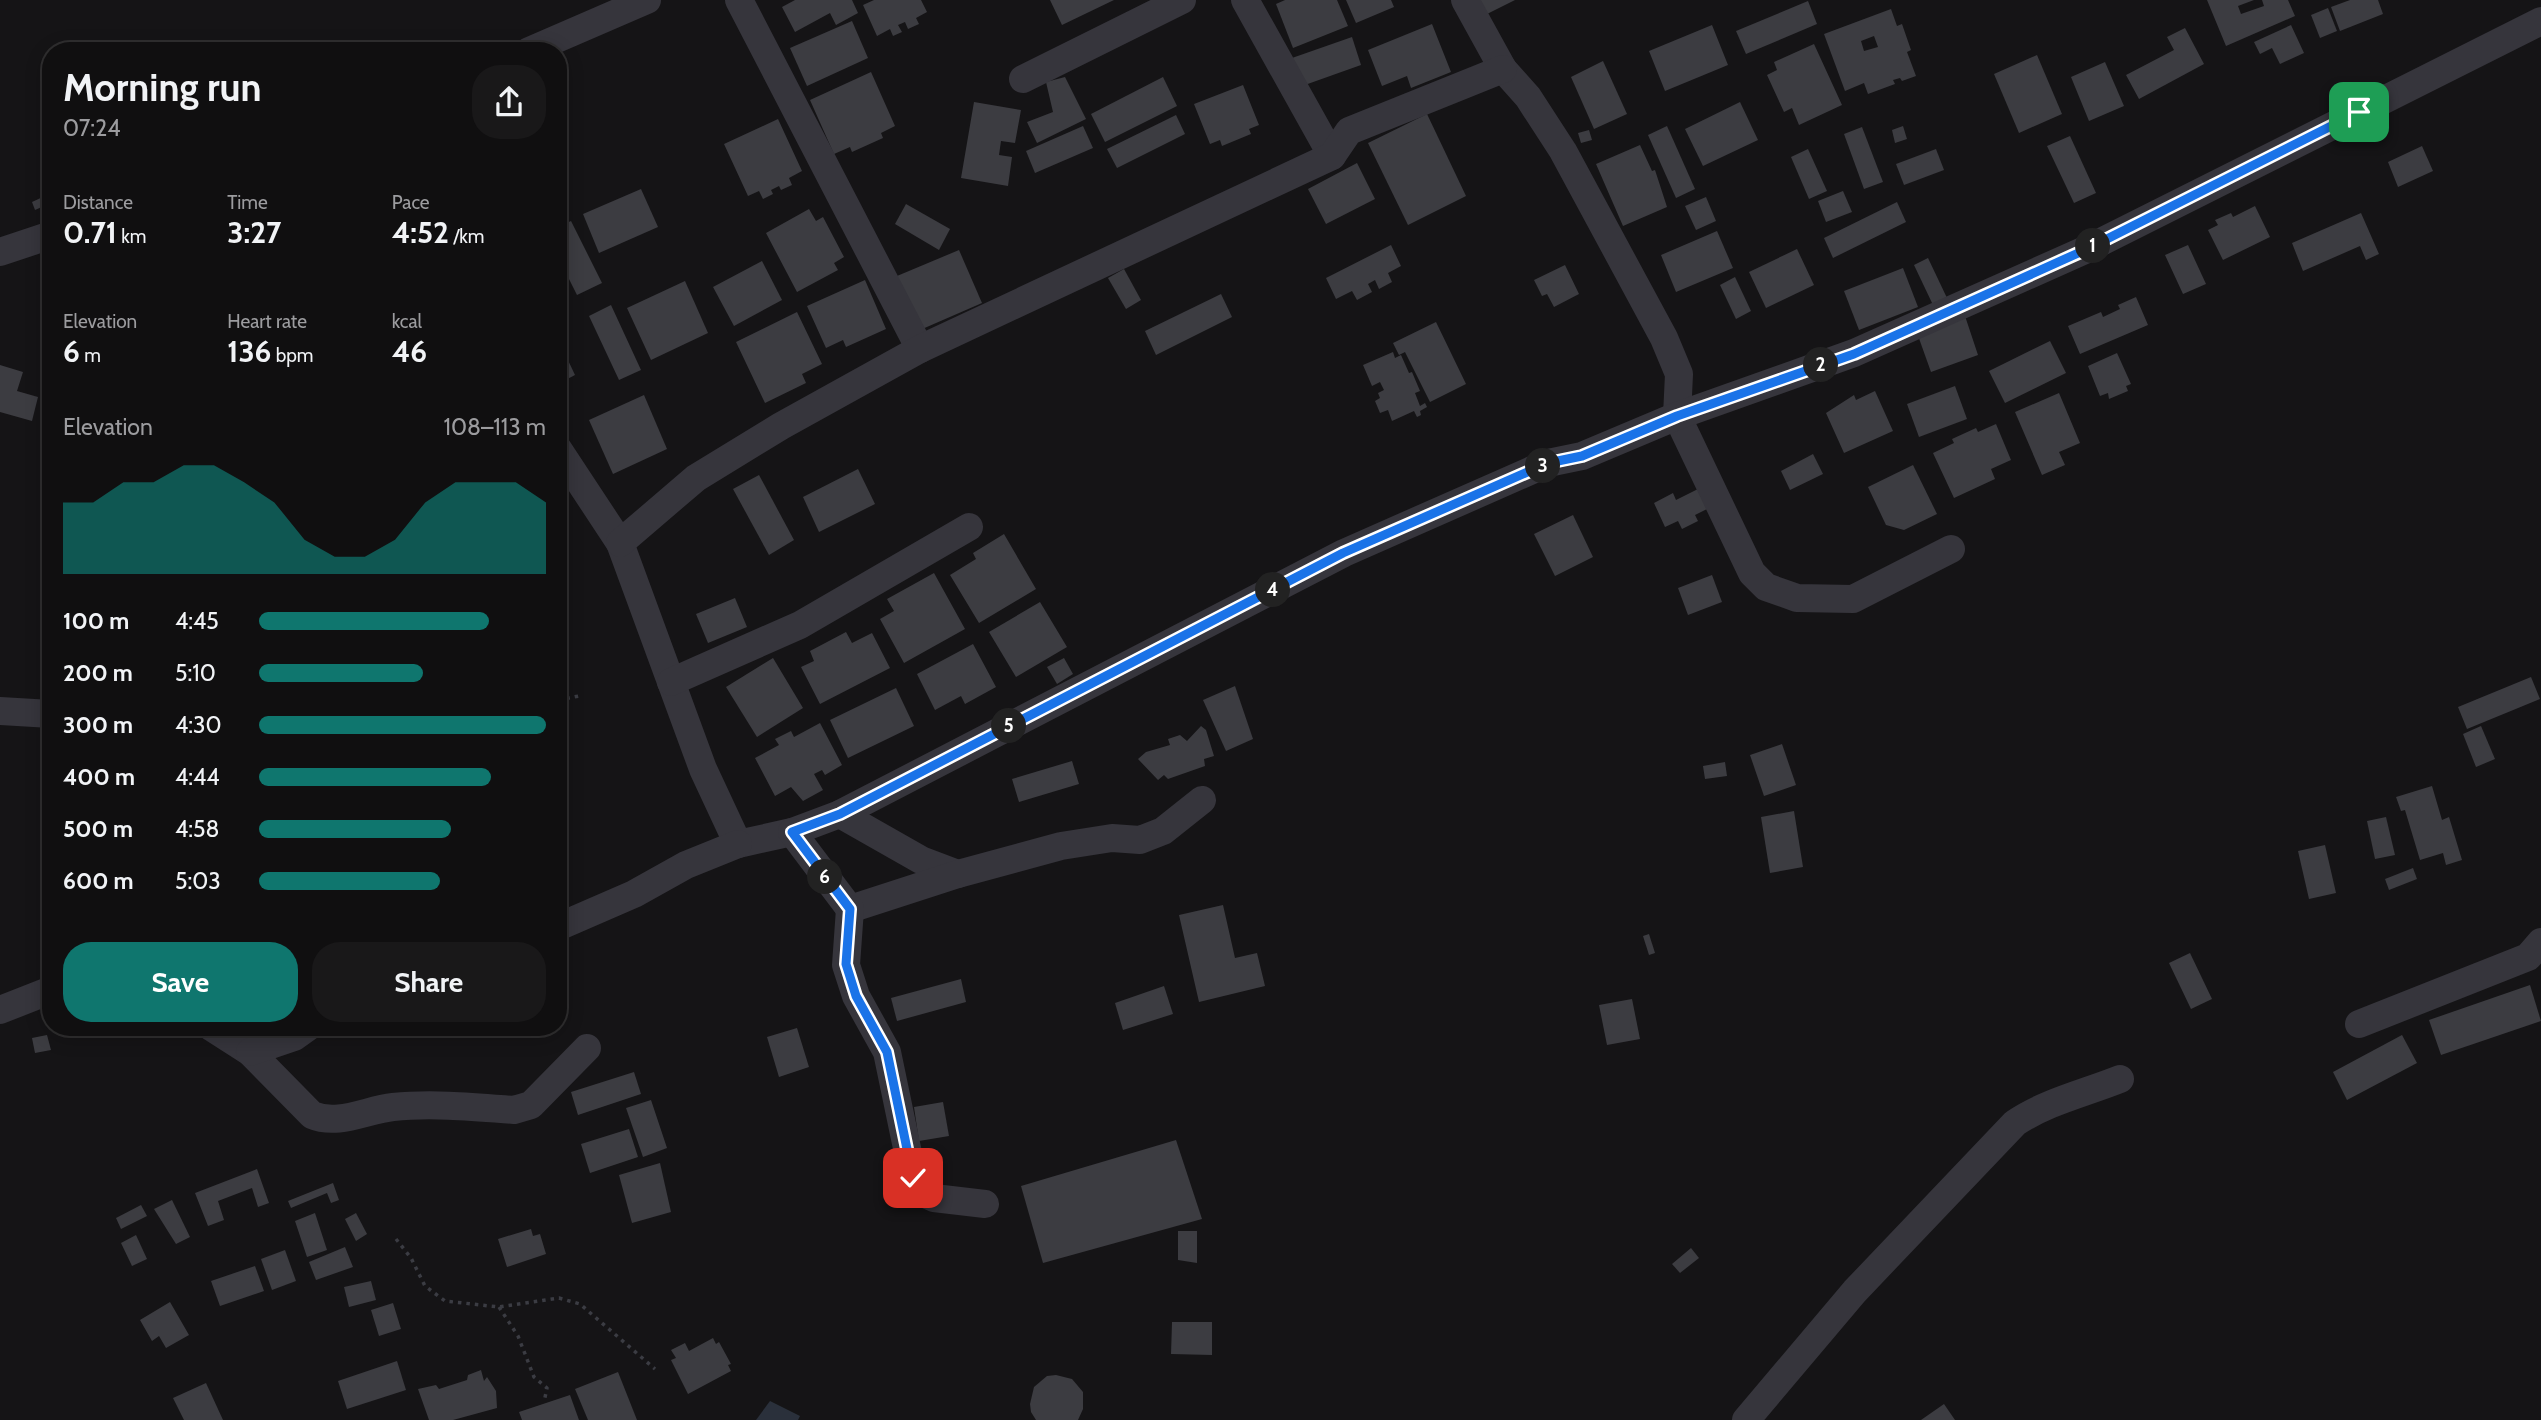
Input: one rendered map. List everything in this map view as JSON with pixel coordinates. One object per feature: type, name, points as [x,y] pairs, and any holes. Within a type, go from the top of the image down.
[{"type":"street","points":[[550,42],[647,0]]},
{"type":"street","points":[[739,0],[920,349]]},
{"type":"street","points":[[1023,79],[1182,0]]},
{"type":"street","points":[[1245,0],[1332,156]]},
{"type":"street","points":[[1465,0],[1503,69],[1528,97],[1563,151],[1664,338],[1679,374],[1677,416],[1752,573],[1766,587],[1797,598],[1853,599],[1951,549]]},
{"type":"street","points":[[567,923],[634,894],[686,865],[738,844],[792,832],[840,814],[1343,553],[1548,463],[1582,456],[1677,416],[1854,354],[2085,250],[2541,21]]},
{"type":"street","points":[[620,543],[696,478],[781,426],[920,349],[1332,156],[1349,131],[1503,69]]},
{"type":"street","points":[[0,252],[42,238]]},
{"type":"street","points":[[567,463],[620,543],[704,769],[738,844]]},
{"type":"street","points":[[671,682],[800,625],[969,527]]},
{"type":"street","points":[[0,711],[42,713]]},
{"type":"street","points":[[850,909],[958,874],[1061,846],[1112,838],[1140,840],[1163,831],[1202,800]]},
{"type":"street","points":[[840,814],[921,860],[958,874]]},
{"type":"street","points":[[792,832],[850,909],[846,964],[856,996],[887,1052],[913,1178],[919,1191],[934,1198],[985,1204]]},
{"type":"street","points":[[2359,1024],[2528,957],[2541,942]]},
{"type":"street","points":[[0,1010],[42,994]]},
{"type":"street","points":[[225,1036],[250,1052],[312,1115],[341,1119],[395,1107],[514,1110],[531,1105],[587,1048]]},
{"type":"street","points":[[250,1052],[295,1036]]},
{"type":"street","points":[[1746,1420],[1855,1291],[2015,1123],[2036,1109],[2064,1102],[2120,1079]]},
{"type":"path","points":[[567,698],[579,696]]},
{"type":"path","points":[[396,1239],[411,1258],[425,1286],[445,1301],[499,1307],[559,1298],[580,1304],[655,1369]]},
{"type":"path","points":[[499,1307],[518,1336],[534,1377],[547,1388],[544,1402]]},
{"type":"shaded area","points":[[770,1401],[800,1416],[798,1420],[756,1420]]},
{"type":"building","points":[[795,0],[852,0],[858,13],[836,25],[830,13],[795,32],[782,7]]},
{"type":"building","points":[[874,0],[921,0],[927,12],[916,18],[919,24],[908,29],[905,22],[898,25],[902,32],[893,36],[890,29],[877,36],[863,5]]},
{"type":"building","points":[[1050,0],[1114,0],[1062,25]]},
{"type":"building","points":[[1285,0],[1337,0],[1348,26],[1293,48],[1276,4]]},
{"type":"building","points":[[1346,0],[1391,0],[1394,7],[1356,23]]},
{"type":"building","points":[[1478,0],[1515,0],[1485,15]]},
{"type":"building","points":[[2207,0],[2254,0],[2238,6],[2241,14],[2264,6],[2262,0],[2288,0],[2295,16],[2226,46]]},
{"type":"building","points":[[2350,0],[2378,0],[2383,14],[2340,31],[2331,7]]},
{"type":"building","points":[[1808,1],[1817,24],[1746,54],[1736,31]]},
{"type":"building","points":[[2328,8],[2337,31],[2320,38],[2311,15]]},
{"type":"building","points":[[1891,9],[1897,26],[1902,24],[1911,50],[1907,52],[1916,76],[1902,81],[1900,78],[1893,80],[1895,84],[1868,94],[1864,83],[1845,91],[1824,34]],"holes":[[[1874,36],[1878,47],[1864,51],[1861,41]]]},
{"type":"building","points":[[852,21],[868,58],[807,86],[790,48]]},
{"type":"building","points":[[1432,24],[1451,72],[1411,88],[1407,76],[1382,86],[1368,50]]},
{"type":"building","points":[[1712,25],[1728,65],[1665,91],[1649,51]]},
{"type":"building","points":[[2291,25],[2304,53],[2280,64],[2272,48],[2260,54],[2254,42]]},
{"type":"building","points":[[2185,28],[2204,64],[2139,99],[2126,75],[2174,50],[2167,37]]},
{"type":"building","points":[[1352,37],[1361,65],[1302,86],[1292,58]]},
{"type":"building","points":[[1814,44],[1842,105],[1799,125],[1792,108],[1784,112],[1767,75],[1777,70],[1774,62]]},
{"type":"building","points":[[2037,55],[2062,114],[2019,133],[1994,74]]},
{"type":"building","points":[[1603,61],[1627,114],[1594,129],[1571,77]]},
{"type":"building","points":[[2105,62],[2124,106],[2089,121],[2071,77]]},
{"type":"building","points":[[871,72],[895,126],[881,133],[883,138],[852,152],[850,147],[834,154],[810,100]]},
{"type":"building","points":[[1065,77],[1086,119],[1037,143],[1027,122],[1053,112],[1046,82]]},
{"type":"building","points":[[1163,77],[1177,106],[1105,142],[1091,114]]},
{"type":"building","points":[[1243,85],[1259,125],[1249,129],[1251,134],[1222,146],[1220,140],[1210,144],[1194,104]]},
{"type":"building","points":[[974,102],[1021,110],[1015,143],[1001,141],[999,155],[1012,157],[1008,186],[961,178]]},
{"type":"building","points":[[1740,102],[1758,140],[1703,166],[1685,129]]},
{"type":"building","points":[[1427,114],[1466,196],[1408,225],[1368,143]]},
{"type":"building","points":[[1176,115],[1185,134],[1117,168],[1107,149]]},
{"type":"building","points":[[778,119],[802,171],[789,178],[792,185],[781,190],[779,186],[771,190],[773,194],[763,199],[759,191],[748,196],[724,144]]},
{"type":"building","points":[[1083,126],[1093,148],[1035,173],[1026,151]]},
{"type":"building","points":[[1667,126],[1695,189],[1676,198],[1648,135]]},
{"type":"building","points":[[1903,126],[1907,139],[1895,143],[1892,130]]},
{"type":"building","points":[[1862,127],[1883,182],[1864,189],[1844,134]]},
{"type":"building","points":[[1589,130],[1592,140],[1581,143],[1578,133]]},
{"type":"building","points":[[2070,136],[2096,193],[2074,203],[2047,146]]},
{"type":"building","points":[[1640,145],[1652,171],[1655,170],[1667,207],[1623,226],[1596,164]]},
{"type":"building","points":[[2422,146],[2433,171],[2398,187],[2388,162]]},
{"type":"building","points":[[1808,149],[1827,191],[1809,199],[1791,157]]},
{"type":"building","points":[[1936,149],[1944,170],[1904,185],[1896,164]]},
{"type":"building","points":[[1357,163],[1375,199],[1326,224],[1308,189]]},
{"type":"building","points":[[641,189],[658,227],[599,253],[583,214]]},
{"type":"building","points":[[1843,191],[1852,212],[1826,222],[1818,201]]},
{"type":"building","points":[[42,197],[42,207],[35,210],[32,202]]},
{"type":"building","points":[[1706,197],[1716,221],[1696,230],[1685,206]]},
{"type":"building","points":[[1897,202],[1906,222],[1833,258],[1824,238]]},
{"type":"building","points":[[906,204],[950,229],[939,250],[895,224]]},
{"type":"building","points":[[2255,206],[2270,237],[2223,260],[2208,230],[2218,225],[2215,220],[2231,213],[2233,217]]},
{"type":"building","points":[[809,209],[816,221],[823,217],[844,257],[834,263],[838,270],[797,292],[766,233]]},
{"type":"building","points":[[2361,213],[2379,254],[2366,260],[2360,246],[2303,271],[2292,243]]},
{"type":"building","points":[[571,221],[602,283],[577,295],[567,275],[567,223]]},
{"type":"building","points":[[1717,231],[1733,268],[1676,292],[1661,255]]},
{"type":"building","points":[[1391,245],[1401,266],[1388,273],[1392,282],[1379,289],[1375,280],[1368,284],[1372,292],[1357,300],[1352,291],[1336,299],[1326,278]]},
{"type":"building","points":[[2188,245],[2206,284],[2183,294],[2165,255]]},
{"type":"building","points":[[1797,249],[1814,285],[1766,308],[1749,272]]},
{"type":"building","points":[[959,250],[982,303],[920,330],[897,276]]},
{"type":"building","points":[[1928,258],[1947,298],[1933,305],[1914,265]]},
{"type":"building","points":[[762,261],[782,300],[734,326],[713,287]]},
{"type":"building","points":[[1565,265],[1579,294],[1554,307],[1547,294],[1542,296],[1534,280]]},
{"type":"building","points":[[1903,268],[1918,307],[1859,330],[1844,291]]},
{"type":"building","points":[[1124,269],[1141,300],[1126,309],[1108,278]]},
{"type":"building","points":[[1735,277],[1751,311],[1736,319],[1720,285]]},
{"type":"building","points":[[865,280],[886,329],[846,347],[843,340],[826,348],[807,306]]},
{"type":"building","points":[[685,281],[708,333],[651,360],[627,308]]},
{"type":"building","points":[[1221,294],[1232,317],[1156,355],[1145,331]]},
{"type":"building","points":[[2136,297],[2148,325],[2080,354],[2068,326],[2101,312],[2103,317],[2120,309],[2118,305]]},
{"type":"building","points":[[611,305],[641,370],[619,380],[589,316]]},
{"type":"building","points":[[797,312],[822,364],[802,374],[806,383],[765,403],[736,342]]},
{"type":"building","points":[[1964,313],[1978,355],[1931,372],[1916,330]]},
{"type":"building","points":[[1436,322],[1466,384],[1430,402],[1405,352],[1399,355],[1393,343]]},
{"type":"building","points":[[2050,341],[2066,373],[2005,403],[1989,371]]},
{"type":"building","points":[[1393,352],[1395,358],[1401,355],[1409,373],[1412,372],[1420,391],[1415,393],[1420,406],[1425,403],[1427,407],[1420,411],[1421,415],[1417,417],[1414,411],[1392,421],[1388,410],[1380,413],[1375,401],[1380,398],[1378,393],[1384,390],[1380,382],[1372,386],[1363,365]]},
{"type":"building","points":[[2117,353],[2131,384],[2126,386],[2128,391],[2109,399],[2108,393],[2100,396],[2088,366]]},
{"type":"building","points":[[567,358],[575,375],[567,379]]},
{"type":"building","points":[[0,365],[23,372],[17,391],[38,397],[32,421],[0,412]]},
{"type":"building","points":[[1955,386],[1967,419],[1919,437],[1907,404]]},
{"type":"building","points":[[1875,391],[1893,431],[1844,453],[1826,413],[1854,395],[1856,400]]},
{"type":"building","points":[[2059,393],[2080,443],[2059,452],[2065,465],[2042,475],[2015,412]]},
{"type":"building","points":[[644,395],[667,449],[613,474],[589,420]]},
{"type":"building","points":[[1996,424],[2011,460],[1991,469],[1995,479],[1954,498],[1933,453],[1954,443],[1952,439],[1976,428],[1978,432]]},
{"type":"building","points":[[1813,454],[1823,474],[1790,490],[1781,471]]},
{"type":"building","points":[[1913,465],[1937,514],[1904,530],[1886,525],[1868,487]]},
{"type":"building","points":[[858,469],[875,504],[819,532],[803,497]]},
{"type":"building","points":[[759,475],[794,540],[769,555],[733,489]]},
{"type":"building","points":[[1698,489],[1707,509],[1695,515],[1698,521],[1682,529],[1678,521],[1665,527],[1654,503],[1673,493],[1676,500]]},
{"type":"building","points":[[1573,515],[1593,557],[1555,576],[1534,534]]},
{"type":"building","points":[[1004,534],[1036,589],[979,623],[950,575],[976,559],[973,553]]},
{"type":"building","points":[[934,573],[965,629],[904,663],[880,619],[894,611],[887,599]]},
{"type":"building","points":[[1712,575],[1722,602],[1688,615],[1678,588]]},
{"type":"building","points":[[735,598],[747,627],[708,643],[696,614]]},
{"type":"building","points":[[1040,602],[1067,647],[1016,677],[989,632]]},
{"type":"building","points":[[846,632],[852,643],[872,633],[890,668],[820,704],[801,667],[814,661],[810,651]]},
{"type":"building","points":[[973,644],[996,687],[965,704],[961,696],[935,710],[917,674]]},
{"type":"building","points":[[773,658],[803,708],[757,737],[726,687]]},
{"type":"building","points":[[1064,658],[1073,674],[1057,684],[1047,667]]},
{"type":"building","points":[[2531,677],[2540,699],[2467,729],[2458,707]]},
{"type":"building","points":[[1235,686],[1253,739],[1226,751],[1203,700]]},
{"type":"building","points":[[896,688],[914,726],[848,758],[830,720]]},
{"type":"building","points":[[820,723],[842,765],[825,775],[822,770],[814,774],[823,790],[803,801],[791,787],[775,796],[755,758],[779,745],[775,739],[791,731],[794,737]]},
{"type":"building","points":[[1201,726],[1206,730],[1214,756],[1204,759],[1205,766],[1168,779],[1164,775],[1158,780],[1138,759],[1146,752],[1170,745],[1168,739],[1180,735],[1187,741]]},
{"type":"building","points":[[2481,726],[2495,759],[2476,767],[2463,734]]},
{"type":"building","points":[[1782,744],[1796,785],[1764,796],[1750,755]]},
{"type":"building","points":[[1072,761],[1079,784],[1019,802],[1012,779]]},
{"type":"building","points":[[1725,762],[1727,776],[1705,779],[1703,766]]},
{"type":"building","points":[[2432,786],[2442,820],[2449,817],[2462,860],[2446,865],[2443,853],[2420,860],[2405,810],[2401,811],[2396,797]]},
{"type":"building","points":[[1794,811],[1803,867],[1770,873],[1761,817]]},
{"type":"building","points":[[2386,817],[2395,855],[2375,859],[2367,821]]},
{"type":"building","points":[[2325,845],[2336,893],[2309,899],[2298,851]]},
{"type":"building","points":[[2413,868],[2417,879],[2389,890],[2385,879]]},
{"type":"building","points":[[1223,905],[1235,958],[1257,953],[1265,986],[1199,1002],[1179,915]]},
{"type":"building","points":[[1649,934],[1655,953],[1649,955],[1643,936]]},
{"type":"building","points":[[2190,953],[2212,999],[2191,1009],[2169,963]]},
{"type":"building","points":[[961,979],[966,1002],[897,1021],[891,998]]},
{"type":"building","points":[[2530,985],[2541,1021],[2441,1055],[2429,1020]]},
{"type":"building","points":[[1164,986],[1173,1014],[1123,1030],[1115,1003]]},
{"type":"building","points":[[1632,999],[1640,1039],[1607,1045],[1599,1005]]},
{"type":"building","points":[[797,1028],[809,1067],[779,1077],[767,1037]]},
{"type":"building","points":[[2402,1035],[2417,1063],[2347,1100],[2333,1072]]},
{"type":"building","points":[[47,1036],[51,1050],[35,1053],[32,1038]]},
{"type":"building","points":[[634,1072],[641,1094],[578,1115],[571,1092]]},
{"type":"building","points":[[651,1100],[667,1148],[643,1157],[626,1108]]},
{"type":"building","points":[[943,1102],[949,1136],[919,1141],[914,1107]]},
{"type":"building","points":[[629,1129],[638,1157],[590,1173],[581,1144]]},
{"type":"building","points":[[1176,1140],[1202,1219],[1043,1263],[1021,1186]]},
{"type":"building","points":[[660,1163],[671,1212],[632,1223],[619,1175]]},
{"type":"building","points":[[257,1169],[269,1203],[258,1207],[252,1188],[218,1201],[224,1220],[208,1226],[195,1193]]},
{"type":"building","points":[[333,1183],[339,1200],[331,1203],[327,1193],[291,1208],[288,1201]]},
{"type":"building","points":[[172,1200],[190,1237],[176,1244],[154,1209]]},
{"type":"building","points":[[141,1205],[147,1216],[121,1229],[116,1218]]},
{"type":"building","points":[[315,1213],[327,1250],[307,1257],[295,1221]]},
{"type":"building","points":[[356,1213],[367,1234],[356,1241],[345,1219]]},
{"type":"building","points":[[531,1229],[533,1236],[540,1234],[546,1254],[507,1267],[498,1239]]},
{"type":"building","points":[[1178,1231],[1197,1231],[1197,1263],[1178,1260]]},
{"type":"building","points":[[136,1235],[147,1259],[132,1266],[121,1243]]},
{"type":"building","points":[[345,1247],[353,1267],[316,1280],[309,1262]]},
{"type":"building","points":[[1691,1248],[1699,1258],[1680,1273],[1672,1264]]},
{"type":"building","points":[[285,1250],[296,1281],[272,1290],[261,1259]]},
{"type":"building","points":[[255,1266],[264,1291],[220,1306],[211,1281]]},
{"type":"building","points":[[371,1281],[376,1300],[349,1307],[344,1287]]},
{"type":"building","points":[[170,1302],[189,1335],[166,1348],[159,1336],[152,1341],[140,1320]]},
{"type":"building","points":[[393,1303],[401,1329],[379,1336],[371,1310]]},
{"type":"building","points":[[1172,1322],[1212,1322],[1212,1355],[1171,1354]]},
{"type":"building","points":[[713,1338],[716,1344],[719,1342],[731,1364],[728,1365],[731,1371],[688,1394],[671,1360],[676,1358],[671,1350],[685,1343],[689,1351]]},
{"type":"building","points":[[397,1361],[406,1390],[347,1409],[338,1381]]},
{"type":"building","points":[[481,1370],[484,1381],[487,1377],[496,1391],[497,1408],[453,1420],[429,1420],[418,1389],[436,1385],[439,1389],[467,1380],[468,1375]]},
{"type":"building","points":[[618,1372],[637,1420],[588,1420],[575,1389]]},
{"type":"building","points":[[1047,1376],[1072,1379],[1083,1392],[1083,1409],[1078,1420],[1036,1420],[1031,1412],[1034,1387]]},
{"type":"building","points":[[206,1383],[223,1420],[184,1420],[173,1398]]},
{"type":"building","points":[[570,1395],[579,1420],[522,1420],[519,1412]]},
{"type":"building","points":[[1944,1404],[1955,1420],[1921,1420]]},
{"type":"route","points":[[913,1178],[887,1052],[856,996],[846,964],[850,909],[792,832],[840,814],[1343,553],[1548,463],[1582,456],[1677,416],[1854,354],[2085,250],[2359,112]]}]
